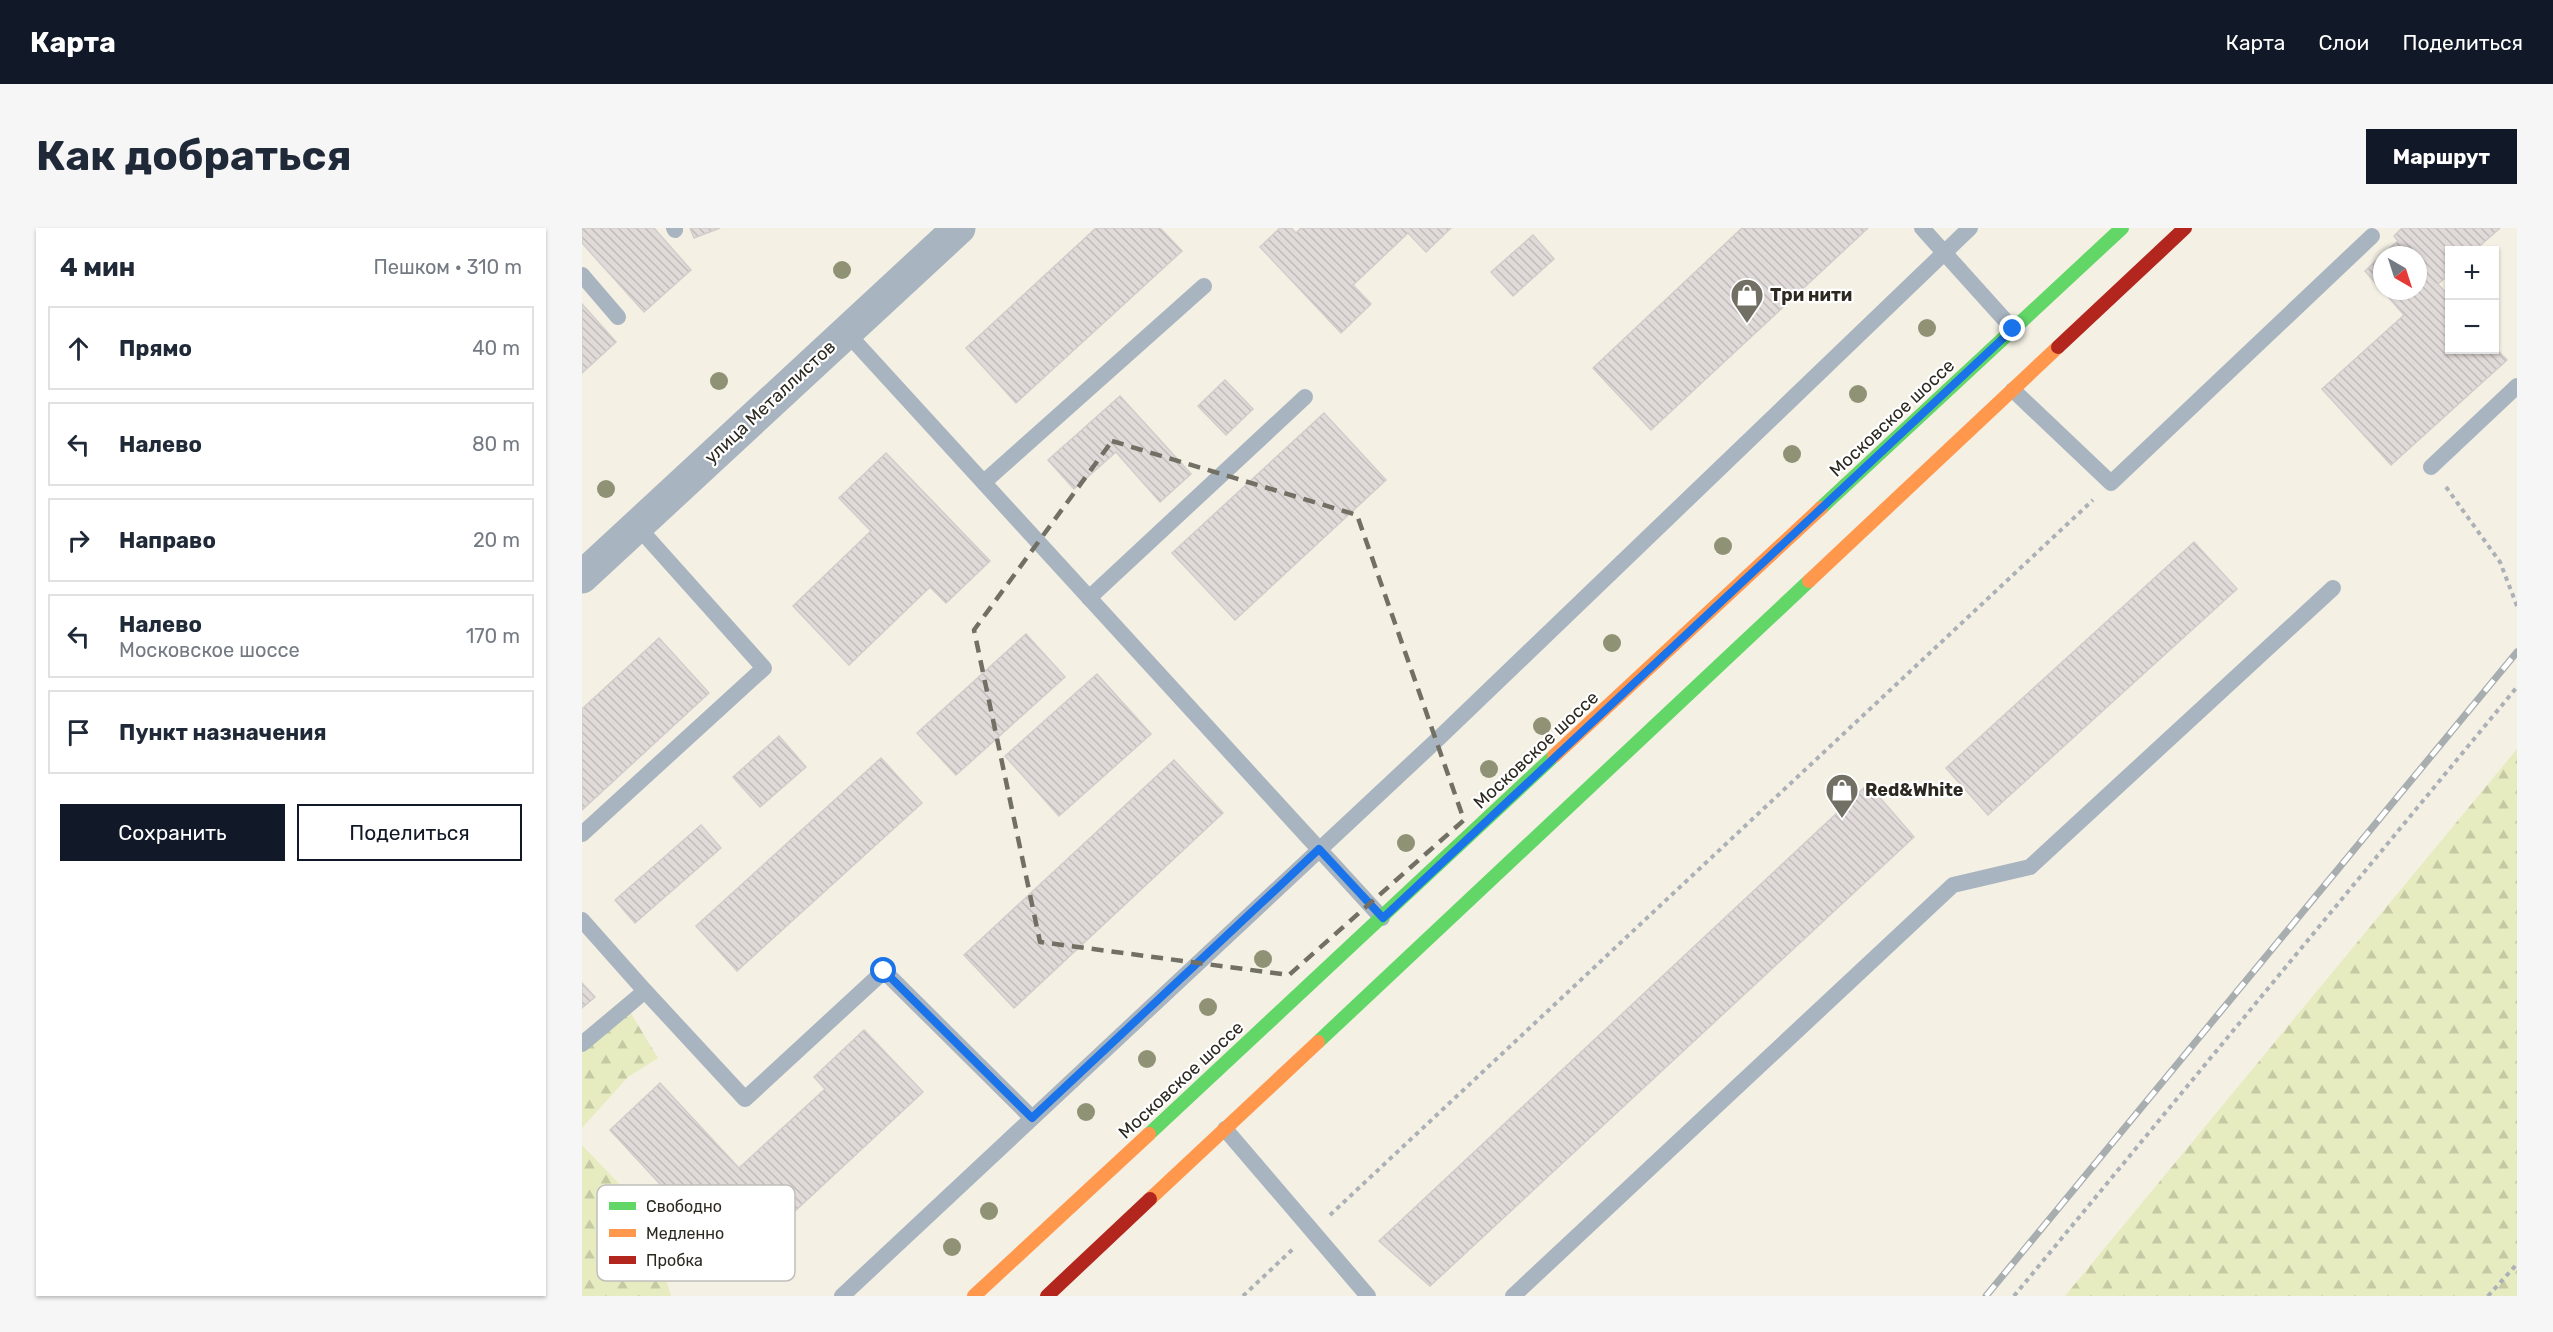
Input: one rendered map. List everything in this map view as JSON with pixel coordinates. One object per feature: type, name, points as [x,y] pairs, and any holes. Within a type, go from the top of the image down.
[{"type":"main road","name":"Московское шоссе","points":[[974,1296],[1383,918],[2122,228]]},
{"type":"main road","points":[[1047,1296],[2185,228]]},
{"type":"street","name":"улица Металлистов","points":[[582,577],[959,228]]},
{"type":"lane","points":[[1922,228],[2013,329]]},
{"type":"lane","points":[[842,1296],[1449,728],[1970,228]]},
{"type":"lane","points":[[2013,390],[2111,483],[2372,231]]},
{"type":"lane","points":[[582,275],[618,317]]},
{"type":"lane","points":[[984,482],[1204,285]]},
{"type":"lane","points":[[846,332],[1383,918]]},
{"type":"lane","points":[[2431,467],[2517,386]]},
{"type":"lane","points":[[1089,598],[1305,398]]},
{"type":"lane","points":[[582,834],[764,668],[637,526]]},
{"type":"lane","points":[[1513,1296],[1953,885],[2030,867],[2332,588]]},
{"type":"lane","points":[[582,920],[745,1099],[884,971],[1032,1118]]},
{"type":"lane","points":[[582,1044],[645,991]]},
{"type":"lane","points":[[1225,1130],[1368,1296]]},
{"type":"path","points":[[2431,467],[2500,562],[2517,606]]},
{"type":"path","points":[[1243,1296],[2111,483]]},
{"type":"path","points":[[2014,1296],[2517,687]]},
{"type":"path","points":[[2488,1296],[2517,1264]]},
{"type":"highlighted area","points":[[1112,441],[1357,515],[1464,820],[1289,975],[1040,942],[974,630]]},
{"type":"green space","points":[[2517,749],[2517,1296],[2065,1296]]},
{"type":"green space","points":[[624,1002],[658,1058],[628,1077],[582,1128],[582,1036]]},
{"type":"green space","points":[[582,1145],[620,1185],[597,1185],[597,1281],[666,1281],[671,1296],[582,1296]]},
{"type":"building","points":[[582,228],[654,228],[691,270],[644,312],[582,243]]},
{"type":"building","points":[[690,228],[720,228],[694,238]]},
{"type":"building","points":[[1096,228],[1160,228],[1182,251],[1016,403],[966,348]]},
{"type":"building","points":[[1280,228],[1291,228],[1296,233],[1301,228],[1451,228],[1426,252],[1408,233],[1353,285],[1371,304],[1341,333],[1260,247]]},
{"type":"building","points":[[1742,228],[1868,228],[1651,430],[1593,368]]},
{"type":"building","points":[[2402,228],[2500,228],[2480,246],[2445,246],[2445,278],[2438,284],[2445,292],[2445,354],[2499,354],[2499,352],[2507,360],[2391,465],[2322,389],[2404,315],[2391,300],[2427,300],[2427,246],[2392,246],[2398,241],[2394,236]]},
{"type":"building","points":[[1533,235],[1554,259],[1513,296],[1491,272]]},
{"type":"building","points":[[2373,263],[2373,280],[2365,271]]},
{"type":"building","points":[[582,304],[616,342],[582,373]]},
{"type":"building","points":[[1225,380],[1253,409],[1226,435],[1198,406]]},
{"type":"building","points":[[1120,396],[1191,474],[1160,502],[1116,452],[1074,489],[1048,460]]},
{"type":"building","points":[[1324,413],[1386,480],[1235,620],[1172,553]]},
{"type":"building","points":[[886,453],[990,561],[946,603],[930,587],[849,665],[793,606],[871,531],[839,498]]},
{"type":"building","points":[[2194,542],[2237,589],[1988,815],[1946,768]]},
{"type":"building","points":[[1026,634],[1065,677],[956,775],[917,733]]},
{"type":"building","points":[[659,638],[709,693],[582,810],[582,709]]},
{"type":"building","points":[[1097,674],[1151,734],[1059,816],[1005,756]]},
{"type":"building","points":[[779,736],[806,767],[760,807],[733,777]]},
{"type":"building","points":[[881,758],[922,803],[737,971],[696,926]]},
{"type":"building","points":[[1174,760],[1223,813],[1014,1008],[964,955]]},
{"type":"building","points":[[1868,784],[1914,837],[1430,1286],[1379,1241]]},
{"type":"building","points":[[701,825],[721,848],[635,923],[615,900]]},
{"type":"building","points":[[582,983],[595,997],[582,1008]]},
{"type":"building","points":[[864,1030],[923,1092],[795,1211],[795,1185],[661,1185],[610,1130],[660,1083],[739,1168],[825,1089],[814,1077]]},
{"type":"railway","points":[[1986,1296],[2517,652]]},
{"type":"traffic: fast","points":[[1821,508],[2122,228]]},
{"type":"traffic: fast","points":[[1318,1042],[1809,581]]},
{"type":"traffic: fast","points":[[1149,1134],[1554,756]]},
{"type":"traffic: slow","points":[[1809,581],[2058,347]]},
{"type":"traffic: slow","points":[[1554,756],[1821,508]]},
{"type":"traffic: slow","points":[[1150,1199],[1318,1042]]},
{"type":"traffic: slow","points":[[974,1296],[1149,1134]]},
{"type":"traffic: jam","points":[[2058,347],[2185,228]]},
{"type":"traffic: jam","points":[[1047,1296],[1150,1199]]},
{"type":"place","name":"Три нити","points":[[1747,324]]},
{"type":"place","name":"Red&White","points":[[1842,819]]},
{"type":"route","points":[[884,971],[1032,1118],[1319,849],[1383,918],[2013,329]]}]
